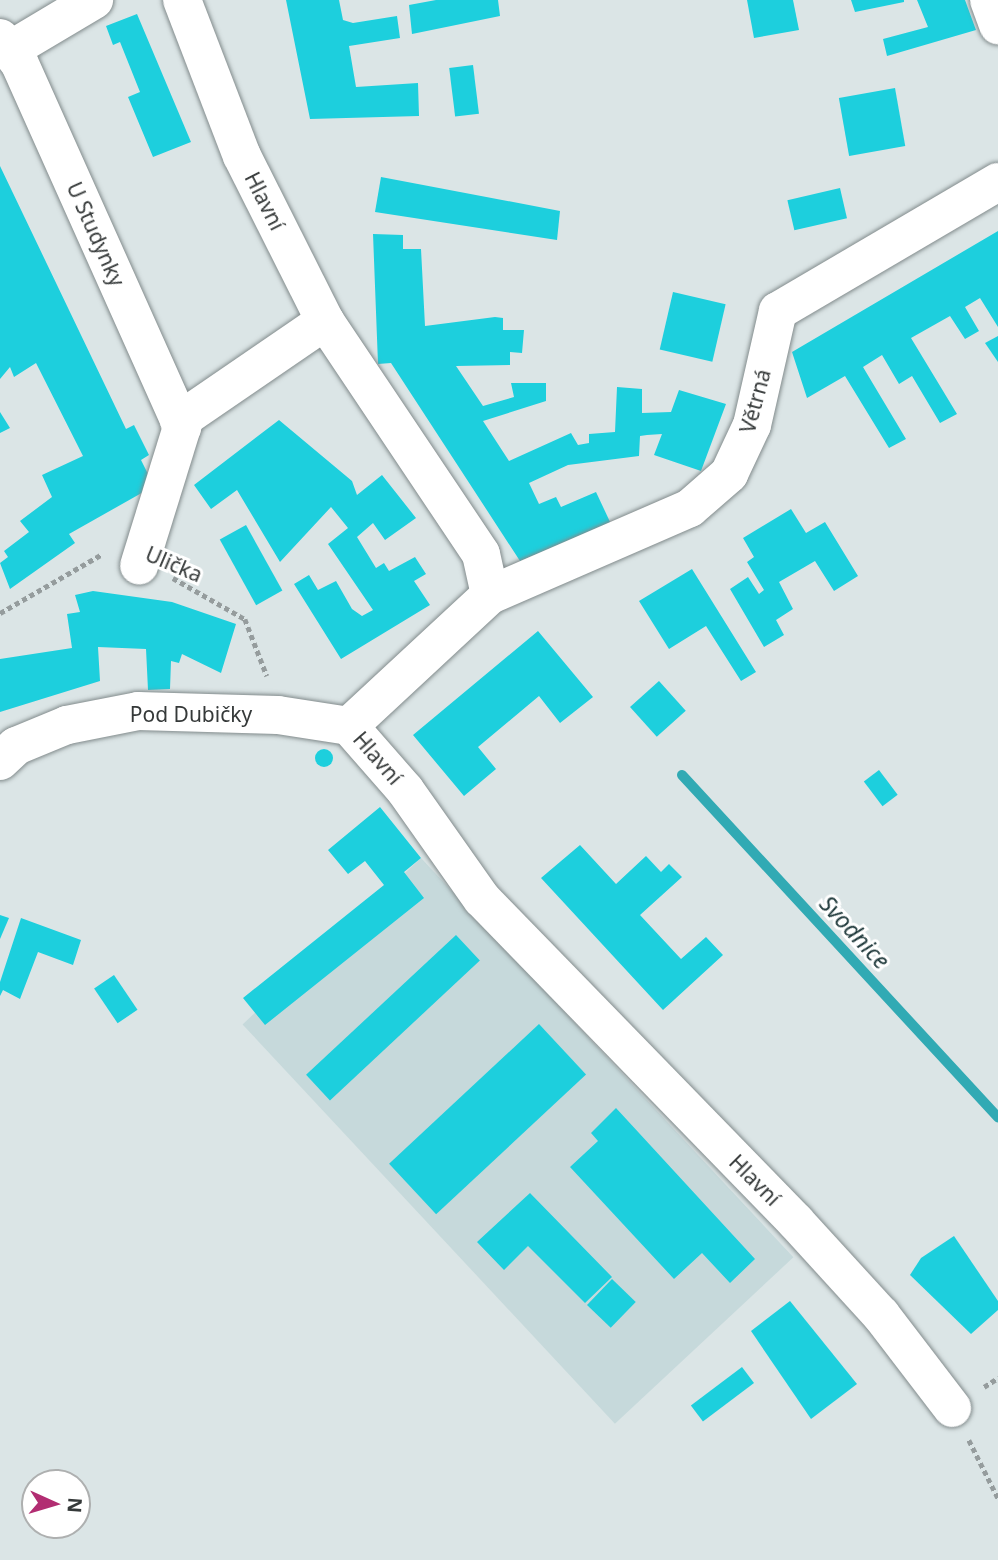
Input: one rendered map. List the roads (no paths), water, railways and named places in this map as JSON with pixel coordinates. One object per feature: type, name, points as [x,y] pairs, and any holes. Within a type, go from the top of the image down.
[{"type":"street","name":"U Studynky","points":[[94,0],[5,44],[179,421]]},
{"type":"street","name":"Hlavní","points":[[182,0],[242,156],[325,321],[481,554],[490,595],[349,726],[405,790],[482,899],[796,1222],[881,1315],[952,1408]]},
{"type":"street","points":[[989,0],[998,25]]},
{"type":"street","name":"Větrná","points":[[490,595],[690,508],[729,474],[752,425],[778,311],[998,182]]},
{"type":"street","points":[[139,566],[169,481],[179,421],[325,321]]},
{"type":"street","name":"Pod Dubičky","points":[[0,761],[16,746],[67,725],[138,711],[278,715],[349,726]]},
{"type":"waterway","name":"Svodnice","points":[[682,775],[998,1117]]}]
